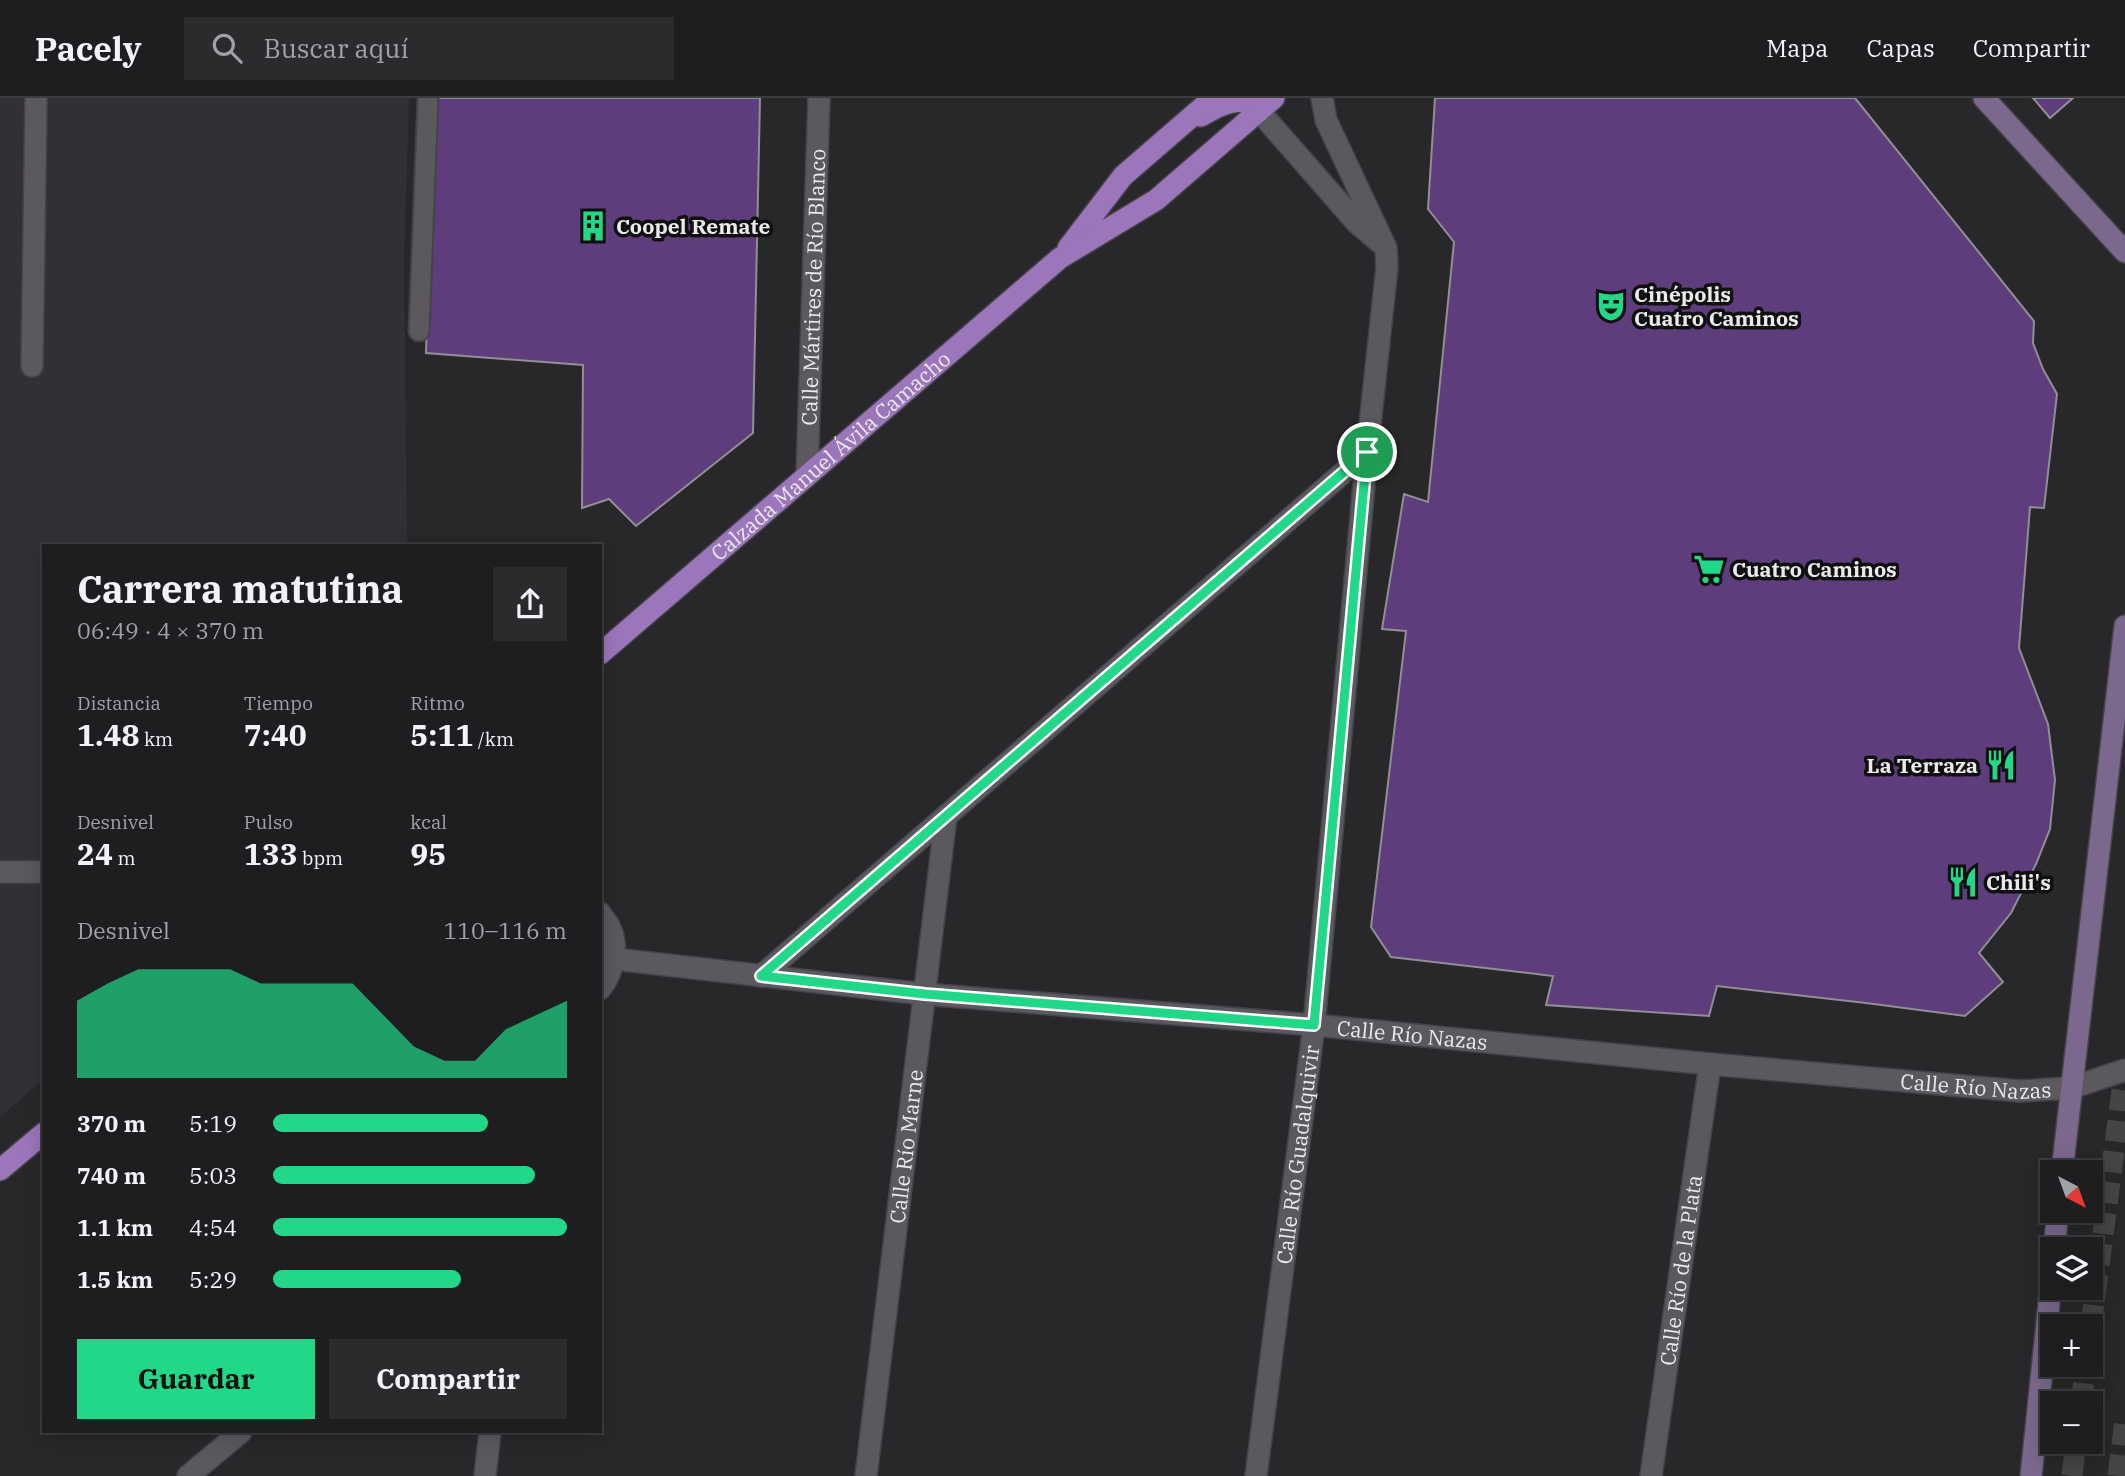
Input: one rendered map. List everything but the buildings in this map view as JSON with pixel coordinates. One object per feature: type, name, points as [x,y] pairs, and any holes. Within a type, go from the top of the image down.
[{"type":"main road","name":"Calzada Manuel Ávila Camacho","points":[[1060,258],[1123,176],[1213,98]]},
{"type":"main road","points":[[1176,130],[1213,109],[1232,102],[1266,105]]},
{"type":"main road","name":"Calzada Manuel Ávila Camacho","points":[[602,652],[1060,258],[1156,200],[1266,105]]},
{"type":"main road","points":[[0,1170],[42,1135]]},
{"type":"street","points":[[32,366],[36,98]]},
{"type":"street","name":"Calle Mártires de Río Blanco","points":[[807,476],[819,98]]},
{"type":"street","name":"Calle Río Guadalquivir","points":[[1256,1476],[1314,1025],[1367,452],[1387,267],[1386,248],[1326,120],[1322,98]]},
{"type":"street","points":[[1984,98],[2125,252]]},
{"type":"street","points":[[1266,105],[1357,223],[1386,248]]},
{"type":"street","points":[[761,976],[1367,452]]},
{"type":"street","points":[[2063,1160],[2125,626]]},
{"type":"street","name":"Calle Río Marne","points":[[866,1476],[946,816]]},
{"type":"street","points":[[0,872],[42,872]]},
{"type":"street","points":[[602,916],[611,930],[614,959],[607,981],[602,987]]},
{"type":"street","name":"Calle Río Nazas","points":[[614,959],[925,994],[1314,1025],[2020,1091],[2071,1088],[2125,1070]]},
{"type":"street","name":"Calle Río de la Plata","points":[[1651,1476],[1710,1064]]},
{"type":"street","points":[[2031,1476],[2049,1300]]},
{"type":"street","points":[[188,1476],[240,1433]]},
{"type":"street","points":[[485,1476],[490,1433]]},
{"type":"lane","points":[[419,331],[428,98]]},
{"type":"shaded area","points":[[0,98],[409,98],[404,261],[407,544],[42,544],[42,1081],[0,1117]]},
{"type":"tunnel","points":[[2093,1314],[2125,1067]]},
{"type":"tunnel","points":[[2083,1391],[2084,1377]]},
{"type":"tunnel","points":[[2118,1476],[2125,1420]]},
{"type":"tunnel","points":[[2072,1476],[2075,1454]]},
{"type":"place","name":"Coopel Remate","points":[[593,226]]},
{"type":"place","name":"Cinépolis Cuatro Caminos","points":[[1611,306]]},
{"type":"place","name":"Cuatro Caminos","points":[[1709,569]]},
{"type":"place","name":"La Terraza","points":[[2001,765]]},
{"type":"place","name":"Chili's","points":[[1963,882]]},
{"type":"route","points":[[1367,452],[1314,1025],[925,994],[761,976],[946,816],[1367,452]]}]
